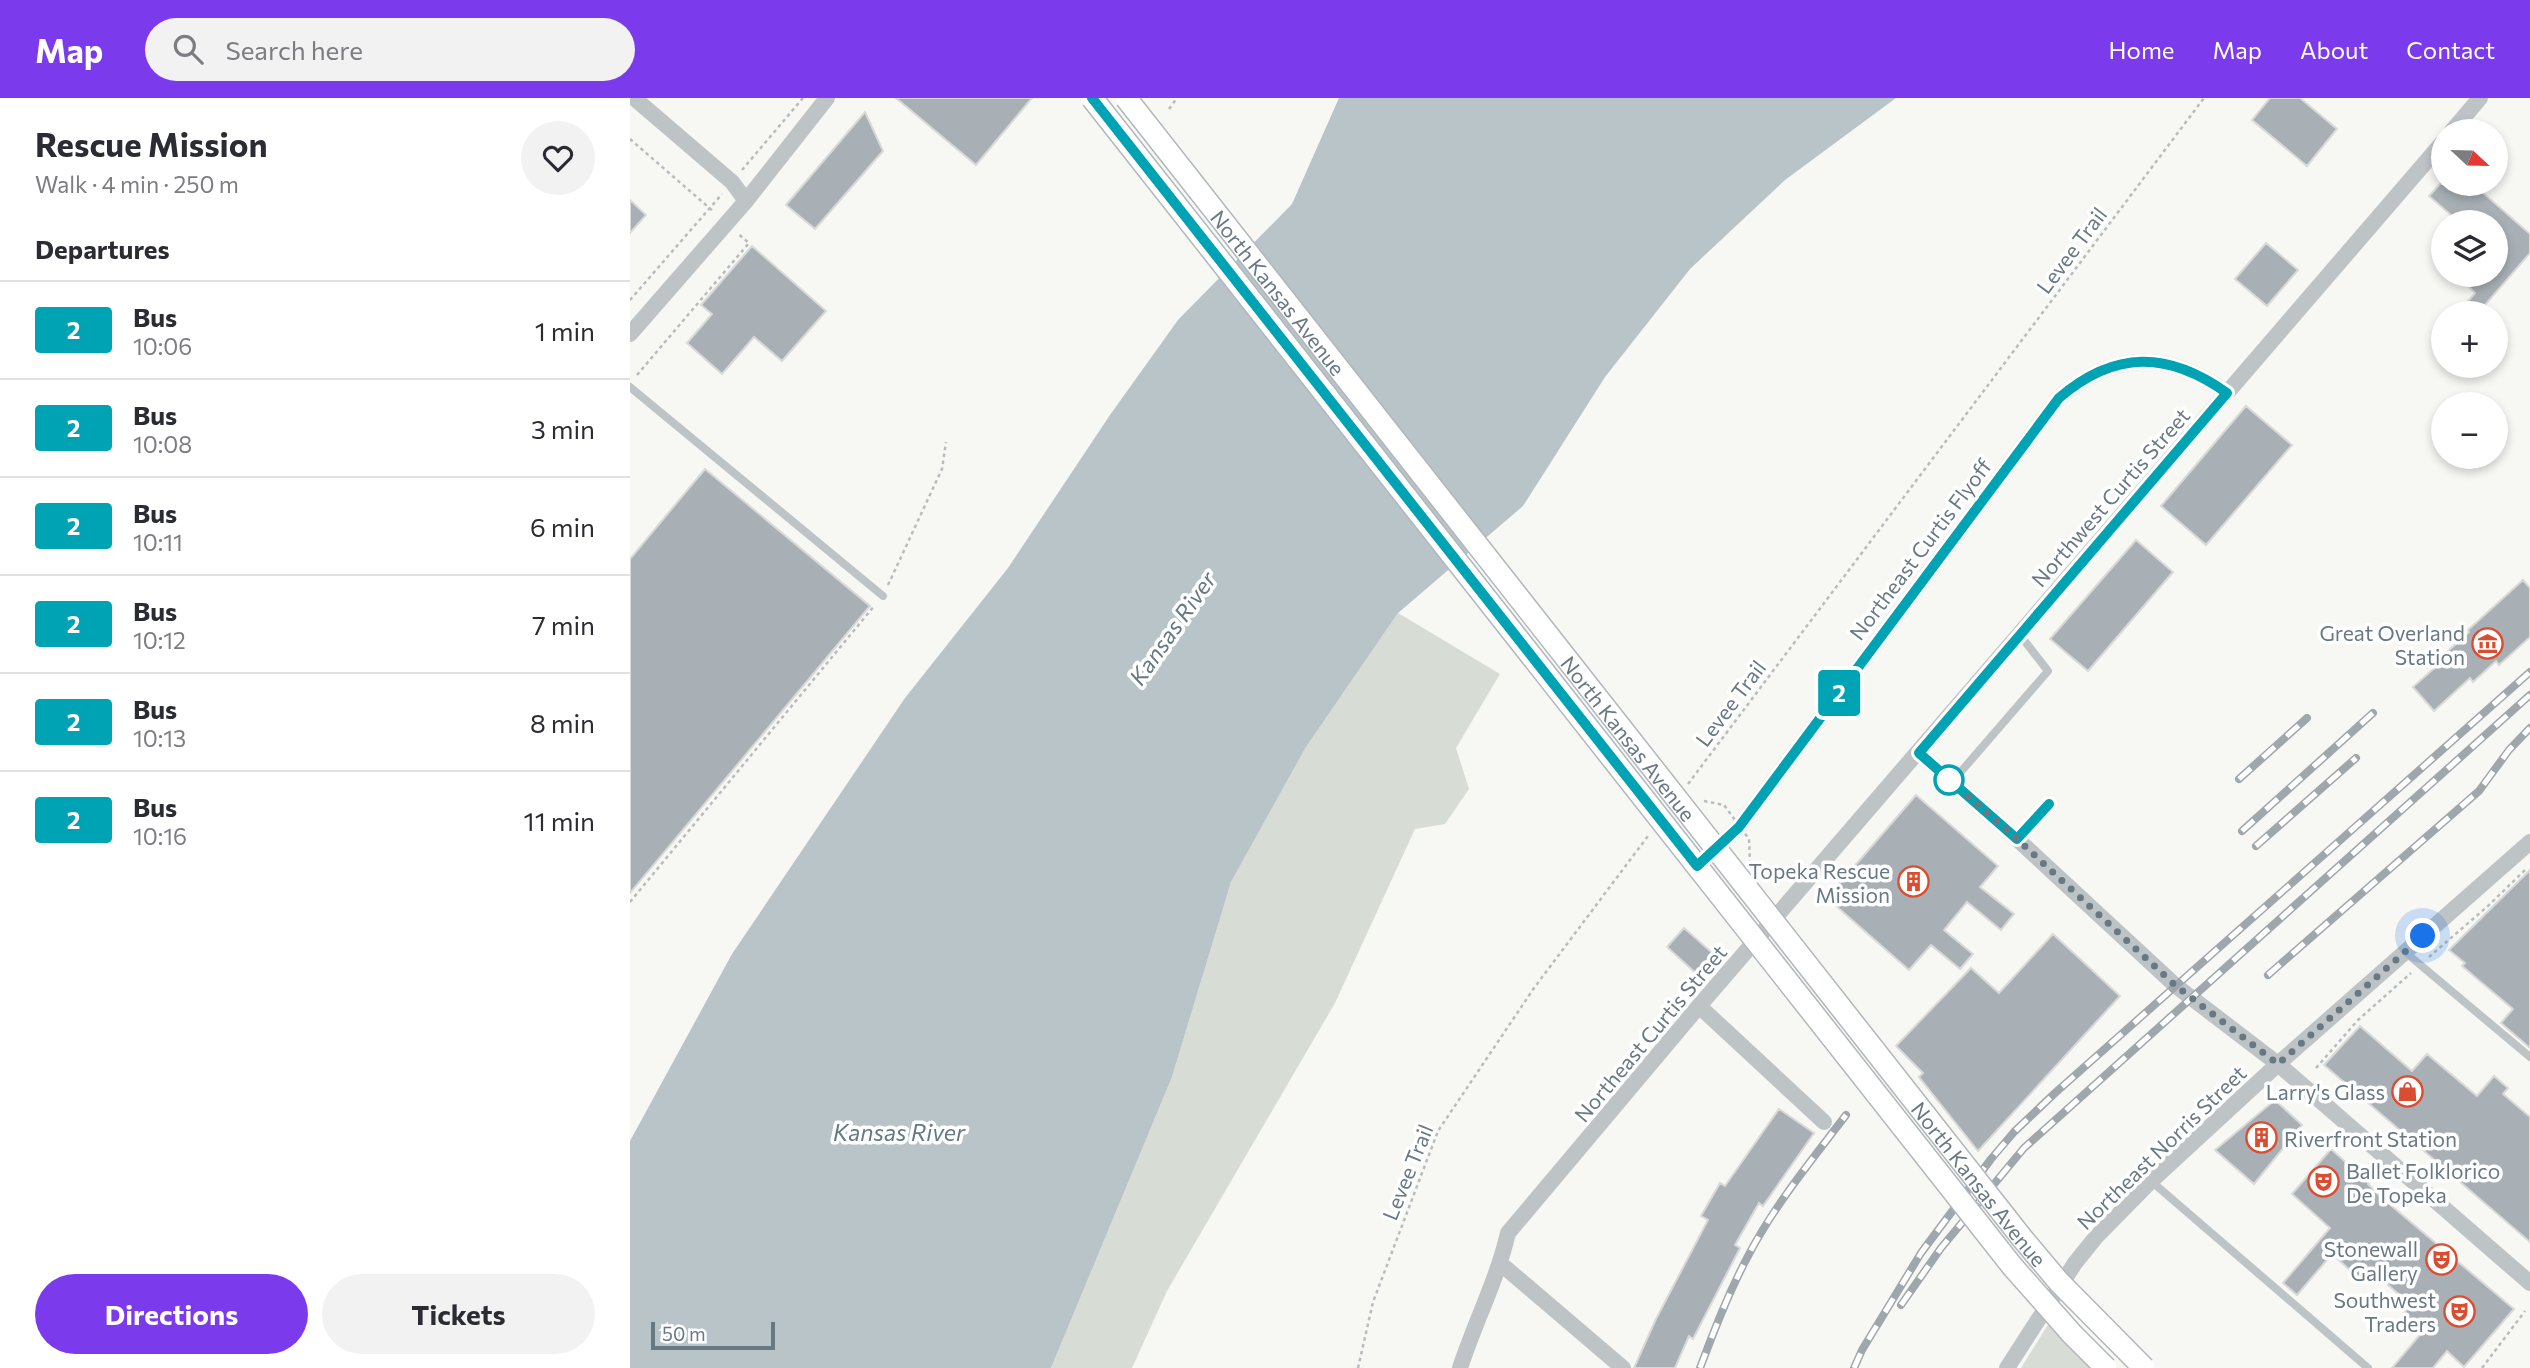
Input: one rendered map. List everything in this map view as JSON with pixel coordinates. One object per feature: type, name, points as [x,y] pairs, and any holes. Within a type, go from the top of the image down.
[{"type":"main road","name":"North Kansas Avenue","points":[[1092,98],[2012,1266],[2106,1368]]},
{"type":"main road","name":"North Kansas Avenue","points":[[1126,98],[2022,1238],[2067,1290],[2144,1368]]},
{"type":"street","points":[[634,98],[732,182],[746,201]]},
{"type":"street","points":[[630,334],[746,201],[827,98]]},
{"type":"street","points":[[2462,119],[2480,98]]},
{"type":"street","name":"Northwest Curtis Street","points":[[1919,753],[2431,156]]},
{"type":"street","name":"Northeast Curtis Flyoff","points":[[1697,866],[1739,827],[2059,398],[2089,377],[2106,369],[2145,361],[2175,365],[2227,393]]},
{"type":"street","points":[[1919,753],[2017,839],[2176,986],[2278,1064],[2530,1283]]},
{"type":"street","name":"Northeast Curtis Street","points":[[1460,1368],[1501,1264],[1508,1233],[1699,1006],[1919,753]]},
{"type":"street","name":"Northeast Norris Street","points":[[2007,1368],[2082,1254],[2151,1181],[2278,1064],[2529,844]]},
{"type":"street","points":[[1699,1006],[1825,1122]]},
{"type":"street","points":[[1501,1264],[1623,1368]]},
{"type":"lane","points":[[630,385],[883,596]]},
{"type":"lane","points":[[1952,782],[2048,671],[2020,635]]},
{"type":"lane","points":[[2017,839],[2049,804]]},
{"type":"lane","points":[[2405,952],[2530,1057]]},
{"type":"lane","points":[[2151,1181],[2368,1368]]},
{"type":"path","points":[[630,300],[803,98]]},
{"type":"path","points":[[1168,109],[1177,98]]},
{"type":"path","name":"Levee Trail","points":[[1686,787],[2204,98]]},
{"type":"path","points":[[630,139],[749,243],[630,385]]},
{"type":"path","points":[[630,902],[883,596],[943,469],[946,442]]},
{"type":"path","name":"Levee Trail","points":[[1358,1368],[1373,1303],[1438,1131],[1534,988],[1654,828]]},
{"type":"path","points":[[2482,1368],[2525,1311]]},
{"type":"shaded area","points":[[1398,613],[1500,674],[1456,748],[1469,789],[1445,824],[1415,829],[1335,1003],[1167,1291],[1132,1368],[1051,1368],[1172,1077],[1231,882],[1306,747]]},
{"type":"shaded area","points":[[2049,1323],[2096,1368],[2021,1368]]},
{"type":"water","name":"Kansas River","points":[[1339,98],[1896,98],[1785,180],[1690,269],[1605,377],[1523,506],[1398,613],[1306,747],[1231,882],[1172,1077],[1051,1368],[630,1368],[630,1141],[732,954],[905,698],[1008,568],[1110,415],[1178,320],[1292,204]]},
{"type":"building","points":[[896,98],[1032,98],[976,165]]},
{"type":"building","points":[[2270,98],[2300,98],[2337,129],[2307,166],[2252,120]]},
{"type":"building","points":[[865,112],[883,151],[815,229],[786,205]]},
{"type":"building","points":[[2431,194],[2431,196],[2487,196],[2503,210],[2445,210],[2429,196]]},
{"type":"building","points":[[630,200],[646,215],[630,233]]},
{"type":"building","points":[[2508,215],[2530,234],[2530,253],[2508,278]]},
{"type":"building","points":[[2266,243],[2298,270],[2267,306],[2235,279]]},
{"type":"building","points":[[752,246],[826,311],[782,361],[754,337],[722,374],[687,343],[712,314],[701,305]]},
{"type":"building","points":[[2469,287],[2501,287],[2488,301],[2468,301],[2475,293]]},
{"type":"building","points":[[2246,406],[2292,445],[2206,545],[2161,506]]},
{"type":"building","points":[[705,469],[870,606],[630,893],[630,559]]},
{"type":"building","points":[[2136,540],[2173,572],[2088,671],[2050,639]]},
{"type":"building","name":"Great Overland Station","points":[[2523,580],[2530,588],[2530,637],[2499,665],[2496,661],[2473,682],[2470,678],[2434,711],[2413,687],[2449,655],[2447,652],[2469,632],[2468,630]]},
{"type":"building","name":"Topeka Rescue Mission","points":[[1916,795],[1998,866],[1980,887],[2014,914],[2001,930],[1967,902],[1944,930],[1973,954],[1960,969],[1931,945],[1909,970],[1827,898]]},
{"type":"building","points":[[2530,870],[2530,1048],[2501,1023],[2513,1009],[2462,966],[2465,963],[2449,950]]},
{"type":"building","points":[[1684,928],[1717,957],[1699,976],[1667,947]]},
{"type":"building","points":[[2053,934],[2120,996],[1978,1151],[1919,1077],[1923,1073],[1896,1046],[1971,968],[1999,993]]},
{"type":"building","points":[[2360,1026],[2412,1071],[2427,1054],[2477,1096],[2494,1076],[2508,1088],[2503,1094],[2530,1117],[2530,1242],[2324,1065]]},
{"type":"building","name":"Riverfront Station","points":[[2275,1100],[2302,1125],[2254,1184],[2215,1150]]},
{"type":"building","points":[[1779,1109],[1814,1133],[1763,1206],[1759,1203],[1735,1245],[1740,1248],[1693,1339],[1689,1336],[1675,1368],[1634,1368],[1656,1319],[1708,1220],[1701,1216],[1720,1183],[1725,1186]]},
{"type":"building","points":[[2331,1149],[2381,1197],[2514,1309],[2464,1367],[2447,1351],[2433,1368],[2392,1368],[2423,1331],[2403,1314],[2411,1305],[2369,1268],[2360,1279],[2332,1254],[2297,1295],[2283,1283],[2330,1228],[2292,1194]]},
{"type":"railway","points":[[1854,1368],[1862,1350],[1921,1253],[2014,1132],[2530,672]]},
{"type":"railway","points":[[1901,1305],[1941,1248],[2024,1148],[2530,695]]},
{"type":"railway","points":[[2242,831],[2373,713]]},
{"type":"railway","points":[[2239,779],[2307,718]]},
{"type":"railway","points":[[2268,975],[2479,791],[2509,750],[2530,728]]},
{"type":"railway","points":[[2256,846],[2356,758]]},
{"type":"railway","points":[[1700,1368],[1727,1299],[1757,1239],[1793,1185],[1846,1115]]},
{"type":"bus line","name":"2","points":[[1092,98],[1697,866],[1739,827],[2059,398],[2089,377],[2106,369],[2145,361],[2175,365],[2227,393],[1919,753],[2017,839],[2049,804]]},
{"type":"place","name":"Great Overland Station","points":[[2488,644]]},
{"type":"place","name":"Topeka Rescue Mission","points":[[1913,882]]},
{"type":"place","name":"Larry's Glass","points":[[2408,1091]]},
{"type":"place","name":"Riverfront Station","points":[[2261,1138]]},
{"type":"place","name":"Ballet Folklorico De Topeka","points":[[2323,1182]]},
{"type":"place","name":"Stonewall Gallery","points":[[2441,1260]]},
{"type":"place","name":"Southwest Traders","points":[[2459,1311]]},
{"type":"route","points":[[1949,780],[2176,986],[2278,1064],[2423,936]]}]
